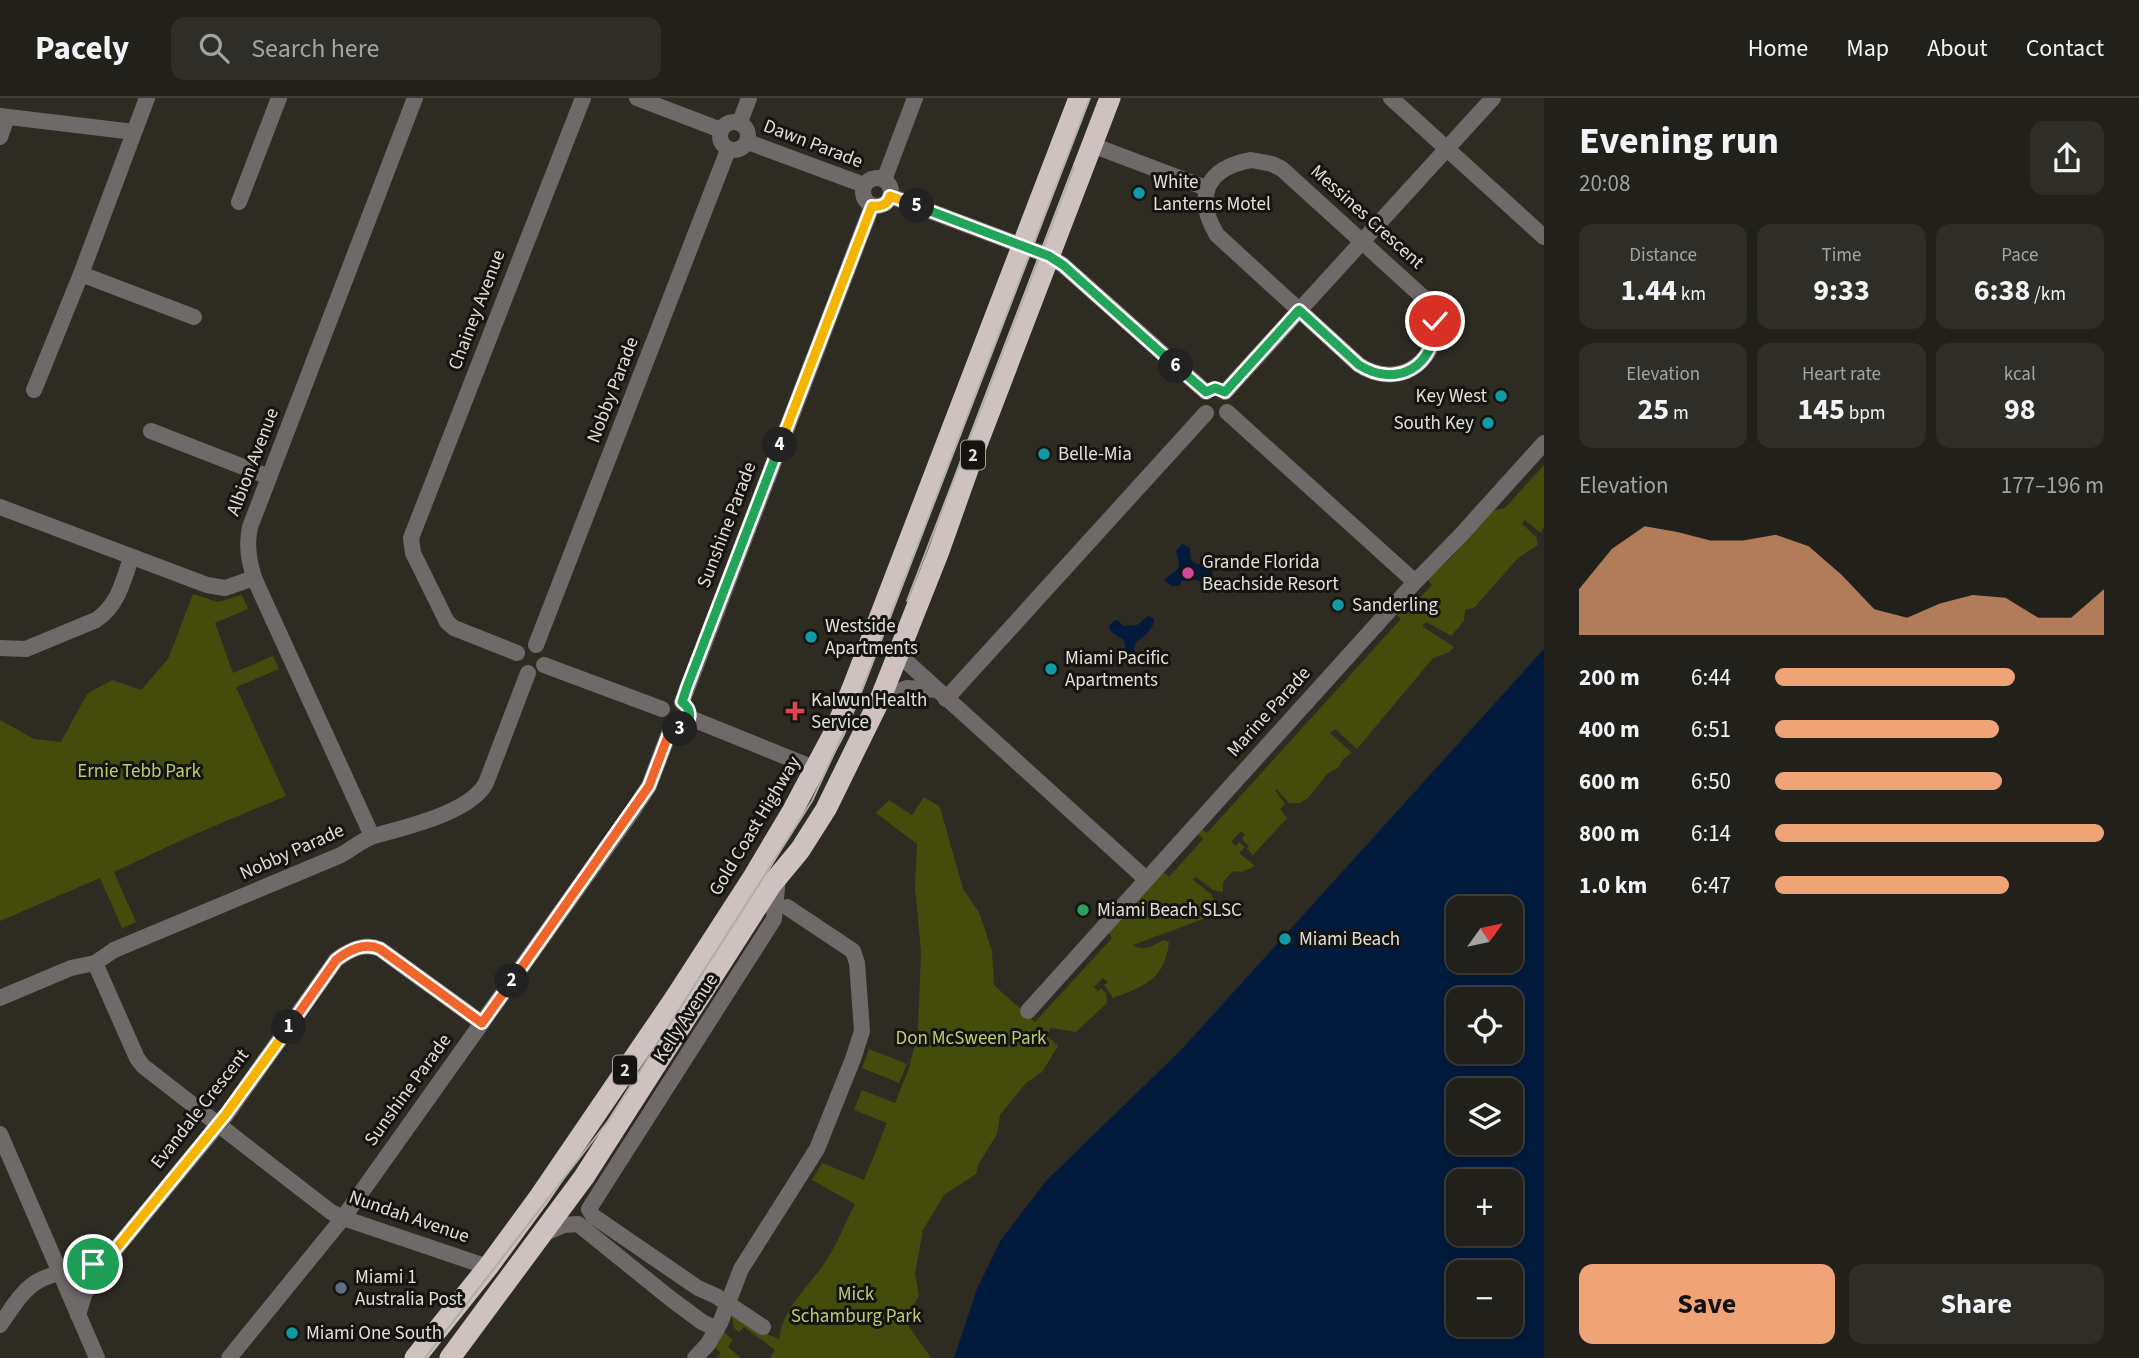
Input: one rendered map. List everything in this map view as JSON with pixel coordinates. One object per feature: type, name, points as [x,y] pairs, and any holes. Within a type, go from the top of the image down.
[{"type":"highway","name":"Gold Coast Highway","points":[[415,1358],[488,1267],[572,1150],[752,878],[816,769],[854,684],[1079,98]]},
{"type":"highway","name":"2","points":[[450,1358],[543,1234],[629,1111],[778,877],[827,809],[881,697],[1110,98]]},
{"type":"street","points":[[34,390],[147,98]]},
{"type":"street","points":[[239,202],[279,98]]},
{"type":"street","name":"Albion Avenue","points":[[372,836],[254,578],[247,551],[248,535],[269,477],[415,98]]},
{"type":"street","name":"Chainey Avenue","points":[[517,653],[454,628],[447,622],[413,553],[411,538],[583,98]]},
{"type":"street","points":[[637,98],[721,130]]},
{"type":"street","points":[[740,122],[749,98]]},
{"type":"street","points":[[884,180],[915,98]]},
{"type":"street","points":[[1391,98],[1544,237]]},
{"type":"street","points":[[1225,392],[1493,98]]},
{"type":"street","points":[[0,137],[4,116],[134,132]]},
{"type":"street","points":[[740,122],[748,133],[748,142],[738,150],[728,150],[721,141],[721,130],[729,123],[740,122]]},
{"type":"street","name":"Dawn Parade","points":[[748,142],[864,185]]},
{"type":"street","points":[[1092,145],[1206,188]]},
{"type":"street","name":"Nobby Parade","points":[[537,645],[728,150]]},
{"type":"street","name":"Messines Crescent","points":[[1261,160],[1282,169],[1361,240],[1416,290],[1431,309],[1435,332],[1428,354],[1411,369],[1401,373],[1391,375],[1369,371],[1359,365],[1217,235],[1207,212],[1204,198],[1206,188],[1222,171],[1241,162],[1261,160]]},
{"type":"street","points":[[871,178],[884,180],[891,189],[886,203],[872,206],[863,197],[864,185],[871,178]]},
{"type":"street","points":[[890,196],[1049,256],[1069,270],[1206,392]]},
{"type":"street","name":"Sunshine Parade","points":[[682,702],[872,206]]},
{"type":"street","points":[[81,274],[194,317]]},
{"type":"street","points":[[1215,388],[1225,392],[1230,399],[1227,412],[1220,416],[1206,414],[1201,403],[1206,392],[1215,388]]},
{"type":"street","points":[[1227,412],[1415,582]]},
{"type":"street","points":[[945,697],[1206,414]]},
{"type":"street","points":[[151,431],[269,477]]},
{"type":"street","name":"Marine Parade","points":[[1028,1011],[1544,443]]},
{"type":"street","points":[[0,507],[217,588],[226,588],[254,578]]},
{"type":"street","points":[[0,648],[26,649],[106,614],[118,595],[131,558]]},
{"type":"street","points":[[537,645],[545,656],[544,665],[538,672],[528,673],[518,666],[517,653],[523,646],[537,645]]},
{"type":"street","points":[[897,653],[1146,879]]},
{"type":"street","points":[[544,665],[662,709]]},
{"type":"street","name":"Nobby Parade","points":[[0,998],[71,968],[95,962],[114,950],[341,855],[372,836],[391,832],[467,803],[482,791],[528,673]]},
{"type":"street","points":[[881,697],[907,688],[945,697]]},
{"type":"street","points":[[668,702],[682,702],[689,709],[688,723],[680,729],[671,728],[662,718],[662,709],[668,702]]},
{"type":"street","points":[[690,718],[816,769]]},
{"type":"street","name":"Sunshine Parade","points":[[229,1358],[343,1218],[649,786],[671,728]]},
{"type":"street","name":"Kelly Avenue","points":[[763,1327],[699,1289],[593,1216],[589,1209],[774,919],[778,877]]},
{"type":"street","points":[[695,1358],[705,1349],[725,1302],[729,1283],[741,1269],[817,1149],[862,1031],[857,963],[853,951],[787,907]]},
{"type":"street","name":"Evandale Crescent","points":[[78,1315],[85,1292],[106,1267],[114,1251],[219,1123],[336,960],[357,948],[372,946],[380,949],[482,1023]]},
{"type":"street","name":"Nundah Avenue","points":[[95,962],[143,1066],[278,1171],[343,1218],[488,1267]]},
{"type":"street","points":[[2,1143],[97,1358]]},
{"type":"street","points":[[543,1234],[564,1225],[578,1224],[661,1292],[715,1325]]},
{"type":"street","name":"Evandale Crescent","points":[[0,1325],[34,1284],[93,1264],[114,1251]]},
{"type":"street","points":[[690,1358],[715,1325]]},
{"type":"green space","points":[[1544,465],[1544,526],[1541,533],[1525,520],[1522,524],[1537,538],[1538,545],[1518,558],[1475,607],[1465,610],[1464,621],[1451,636],[1426,622],[1422,626],[1454,647],[1449,652],[1433,658],[1357,749],[1335,729],[1330,733],[1352,753],[1344,758],[1338,768],[1328,773],[1308,798],[1300,803],[1289,803],[1275,790],[1285,804],[1280,809],[1287,818],[1253,855],[1242,839],[1245,835],[1241,831],[1231,842],[1236,846],[1239,842],[1245,847],[1239,853],[1255,866],[1242,872],[1233,871],[1223,882],[1223,892],[1213,890],[1196,877],[1192,879],[1211,894],[1218,908],[1206,918],[1133,945],[1145,948],[1163,940],[1169,942],[1163,965],[1152,979],[1113,998],[1104,985],[1108,982],[1103,978],[1094,987],[1098,991],[1101,988],[1106,993],[1107,1003],[1076,1032],[1050,1028],[1048,1037],[1058,1046],[1042,1072],[1026,1083],[1000,1115],[997,1134],[978,1165],[976,1174],[944,1195],[923,1230],[915,1273],[919,1295],[906,1317],[908,1325],[931,1358],[772,1358],[775,1350],[744,1327],[739,1332],[734,1328],[731,1313],[779,1339],[790,1309],[826,1261],[855,1204],[812,1180],[822,1163],[864,1180],[887,1123],[854,1110],[862,1090],[895,1103],[909,1068],[918,1031],[921,951],[915,887],[917,844],[876,813],[889,800],[912,815],[924,797],[940,807],[963,889],[979,912],[992,951],[994,985],[1035,1022],[1112,938],[1107,931],[1162,871],[1169,877],[1203,839],[1197,833],[1201,829],[1207,833],[1401,619],[1395,613],[1407,600],[1413,605],[1432,585],[1427,579],[1452,557],[1491,511],[1505,508]]},
{"type":"green space","name":"Ernie Tebb Park","points":[[193,594],[218,602],[242,595],[248,609],[215,623],[233,673],[273,656],[279,669],[236,687],[286,796],[114,872],[136,922],[122,928],[100,878],[0,921],[0,720],[34,739],[61,742],[87,694],[112,680],[141,690],[168,659]]},
{"type":"green space","points":[[869,1049],[907,1064],[899,1083],[862,1068]]},
{"type":"green space","points":[[725,1333],[733,1340],[728,1347],[741,1358],[717,1358],[721,1353],[712,1345]]},
{"type":"water","points":[[1182,544],[1190,548],[1193,562],[1206,565],[1212,570],[1213,577],[1207,586],[1201,587],[1200,581],[1190,579],[1182,581],[1179,586],[1172,586],[1164,580],[1178,569],[1176,551]]},
{"type":"water","points":[[1148,616],[1154,619],[1154,623],[1148,633],[1135,643],[1138,662],[1133,666],[1127,661],[1124,640],[1111,632],[1109,626],[1118,620],[1123,626],[1137,625]]},
{"type":"water","points":[[1544,649],[1544,1358],[954,1358],[977,1289],[1001,1240],[1046,1181],[1182,1049]]},
{"type":"tram line","points":[[425,1358],[608,1121],[812,801],[855,708],[1090,98]]},
{"type":"tram line","points":[[907,601],[1074,167]]},
{"type":"place","name":"White Lanterns Motel","points":[[1139,193]]},
{"type":"place","name":"Key West","points":[[1501,396]]},
{"type":"place","name":"South Key","points":[[1488,423]]},
{"type":"place","name":"Belle-Mia","points":[[1044,454]]},
{"type":"place","name":"Grande Florida Beachside Resort","points":[[1188,573]]},
{"type":"place","name":"Sanderling","points":[[1338,605]]},
{"type":"place","name":"Westside Apartments","points":[[811,637]]},
{"type":"place","name":"Miami Pacific Apartments","points":[[1051,669]]},
{"type":"place","name":"Kalwun Health Service","points":[[795,711]]},
{"type":"place","name":"Miami Beach SLSC","points":[[1083,910]]},
{"type":"place","name":"Miami Beach","points":[[1285,939]]},
{"type":"place","name":"Miami 1 Australia Post","points":[[341,1288]]},
{"type":"place","name":"Miami One South","points":[[292,1333]]},
{"type":"route","points":[[93,1264],[114,1251],[219,1123],[336,960],[345,953],[365,946],[380,949],[482,1023],[649,786],[671,728],[680,729],[688,723],[689,709],[682,702],[687,687],[872,206],[881,206],[890,196],[1049,256],[1069,270],[1206,392],[1215,388],[1225,392],[1299,310],[1359,365],[1369,371],[1391,375],[1411,369],[1428,354],[1433,343],[1435,321]]},
{"type":"park label","name":"Don McSween Park","points":[[971,1038]]},
{"type":"park label","name":"Mick Schamburg Park","points":[[856,1305]]}]
